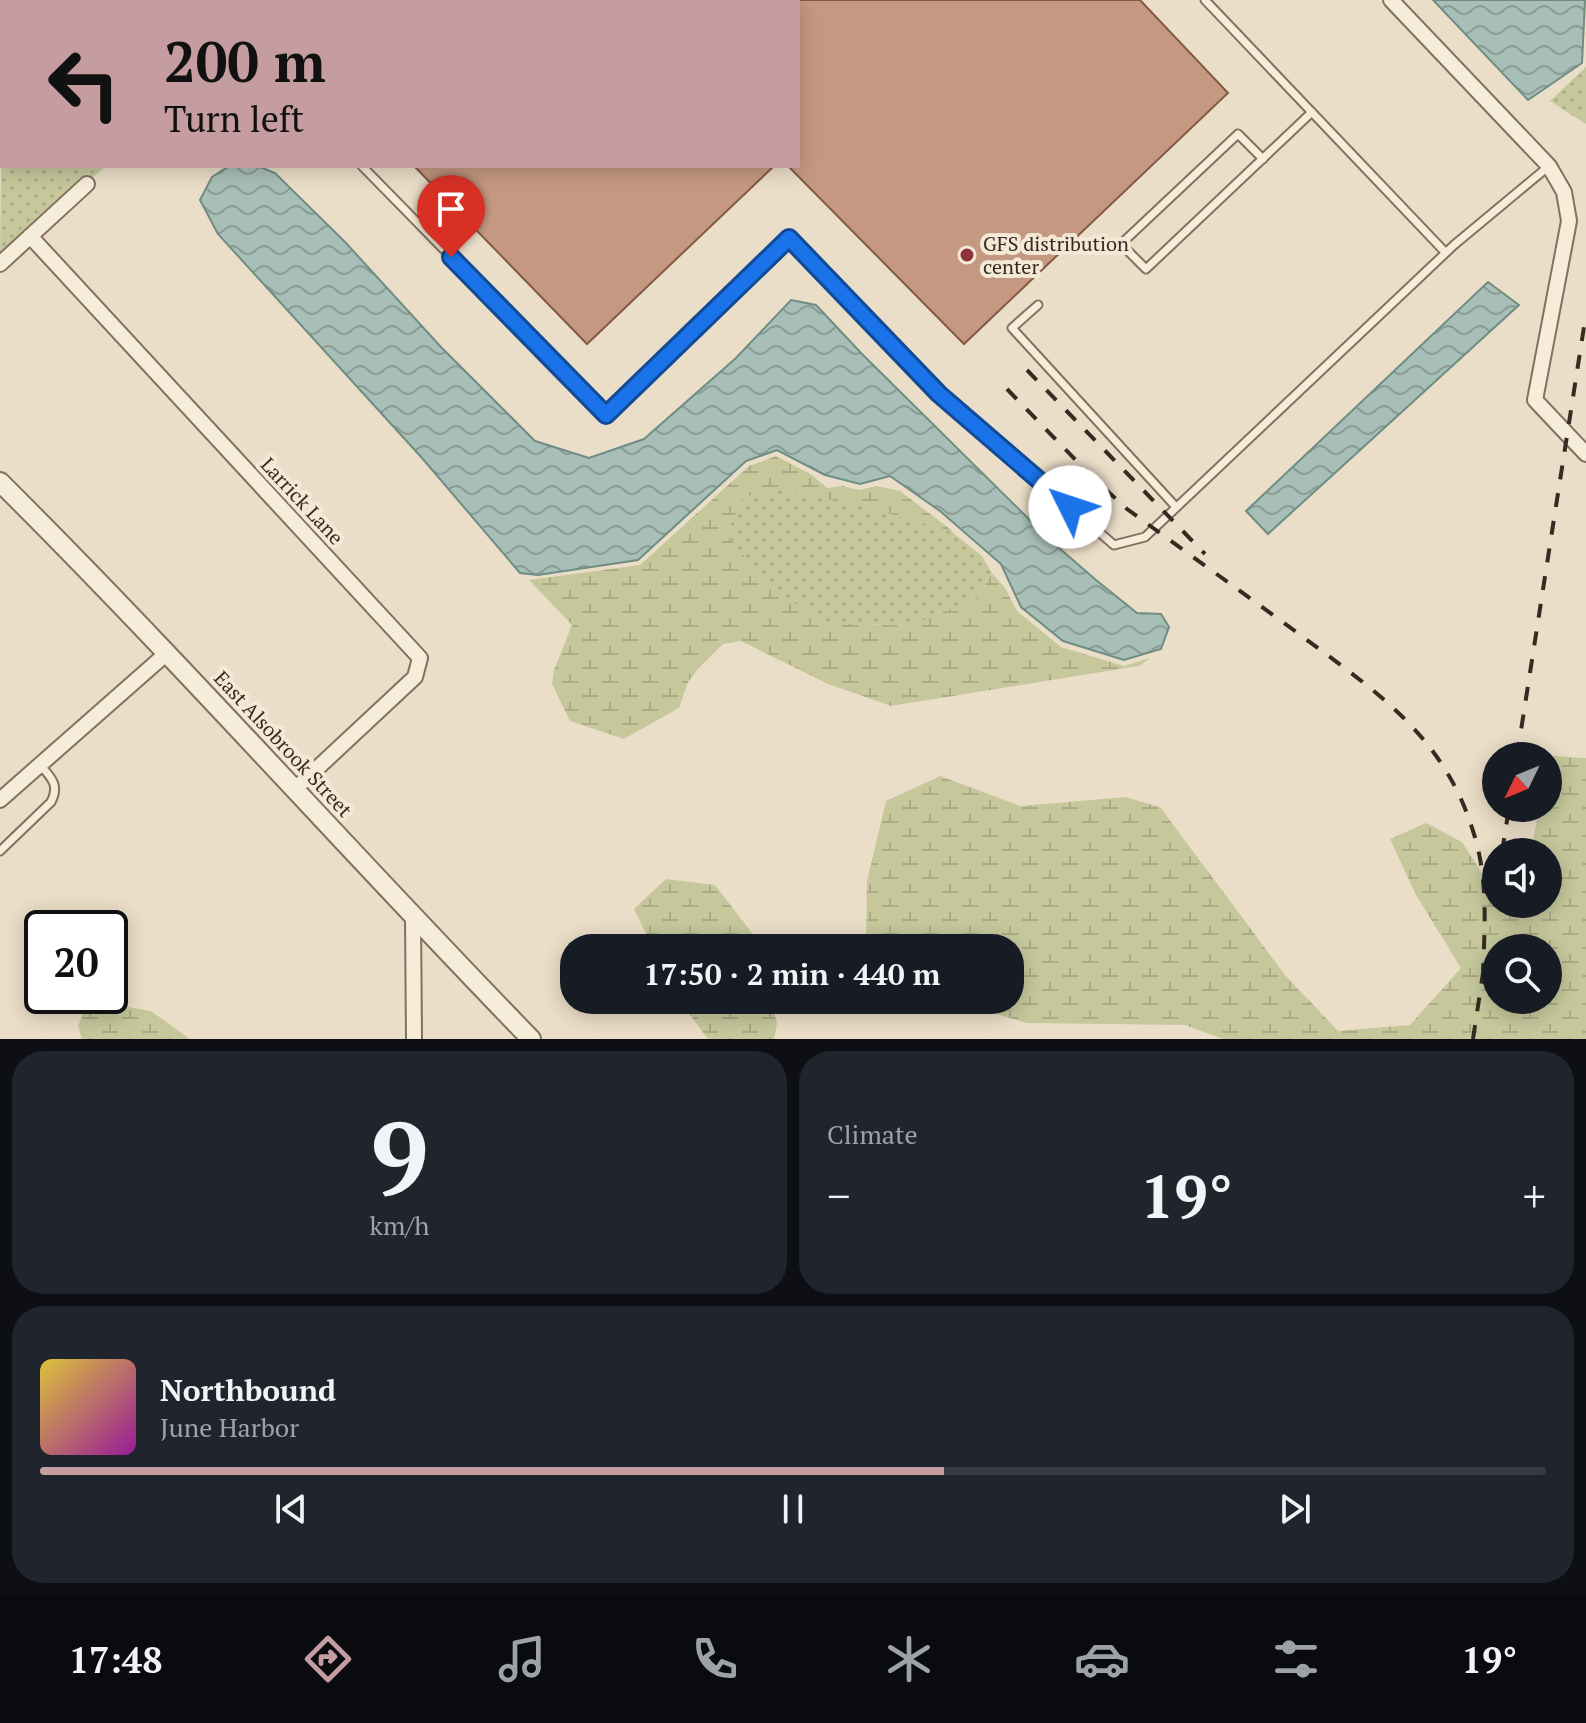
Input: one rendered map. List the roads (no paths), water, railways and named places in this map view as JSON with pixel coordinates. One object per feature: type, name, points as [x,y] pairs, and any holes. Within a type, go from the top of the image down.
[{"type":"street","points":[[1391,0],[1549,166],[1564,192],[1569,221],[1535,400],[1586,454]]},
{"type":"street","points":[[0,264],[87,184]]},
{"type":"street","name":"Larrick Lane","points":[[30,236],[420,658],[415,677],[295,789]]},
{"type":"street","name":"East Alsobrook Street","points":[[1,484],[167,653],[531,1039]]},
{"type":"street","points":[[0,800],[167,653]]},
{"type":"street","points":[[413,917],[414,1039]]},
{"type":"lane","points":[[1205,0],[1445,252]]},
{"type":"lane","points":[[1263,159],[1238,134],[1121,244],[1146,269],[1263,159],[1312,112]]},
{"type":"lane","points":[[364,168],[606,415],[789,238],[939,394],[1114,545],[1145,537],[1445,252],[1549,166]]},
{"type":"lane","points":[[1038,305],[1012,328],[1176,507]]},
{"type":"lane","points":[[0,851],[51,802],[56,793],[54,780],[40,765]]},
{"type":"water","points":[[1433,0],[1585,0],[1582,63],[1528,100]]},
{"type":"water","points":[[226,168],[263,168],[275,173],[535,441],[589,458],[644,439],[736,358],[791,300],[816,305],[1051,541],[1137,613],[1161,614],[1169,627],[1161,649],[1124,660],[1063,641],[1021,607],[1001,564],[940,511],[890,476],[860,484],[825,475],[777,450],[746,461],[638,560],[538,575],[520,573],[422,458],[218,234],[200,200],[212,177]]},
{"type":"water","points":[[1488,282],[1519,305],[1268,534],[1246,511]]},
{"type":"railway","points":[[1519,742],[1586,314]]},
{"type":"railway","points":[[1027,370],[1205,554]]},
{"type":"railway","points":[[1007,389],[1127,509],[1351,673],[1402,716],[1424,740],[1460,797],[1473,831],[1481,865],[1484,934]]},
{"type":"railway","points":[[1504,838],[1507,822]]},
{"type":"railway","points":[[1473,1039],[1482,980]]},
{"type":"place","name":"GFS distribution center","points":[[967,255]]}]
